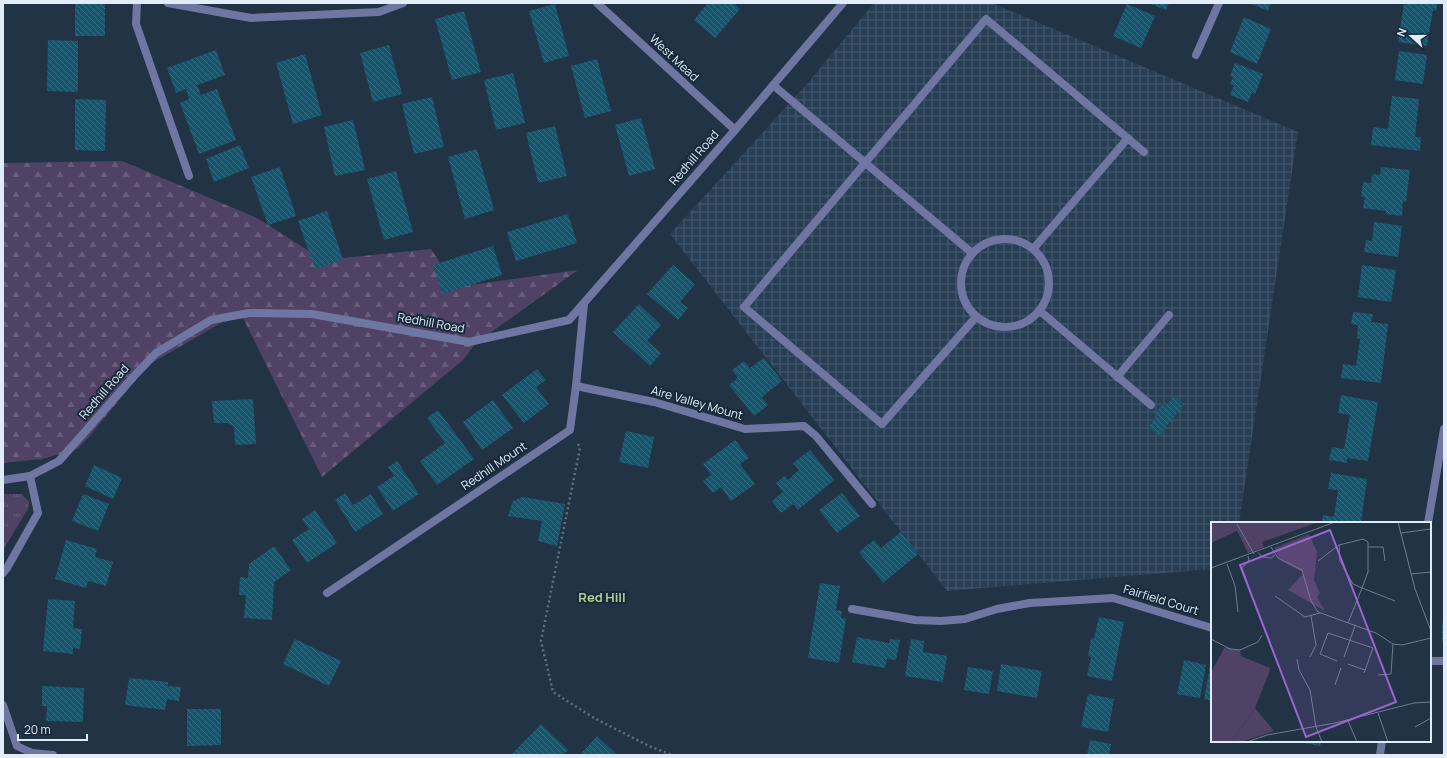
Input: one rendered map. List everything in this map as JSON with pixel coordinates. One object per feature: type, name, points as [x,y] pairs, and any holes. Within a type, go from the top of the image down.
[{"type":"street","points":[[137,3],[136,24],[189,176]]},
{"type":"street","points":[[168,3],[251,18],[379,12],[403,3]]},
{"type":"street","name":"West Mead","points":[[597,3],[734,130]]},
{"type":"street","name":"Redhill Road","points":[[3,480],[30,476],[59,461],[156,353],[212,320],[249,313],[312,314],[469,342],[569,320],[843,3]]},
{"type":"street","points":[[1196,55],[1219,3]]},
{"type":"street","points":[[976,317],[882,424],[744,307],[986,19],[1144,152]]},
{"type":"street","points":[[772,85],[972,253]]},
{"type":"street","points":[[1034,248],[1128,138]]},
{"type":"street","points":[[1002,238],[1019,240],[1034,248],[1045,262],[1050,278],[1048,296],[1040,311],[1026,322],[1009,327],[992,325],[976,317],[966,303],[961,286],[963,268],[972,253],[986,242],[1002,238]]},
{"type":"street","points":[[570,430],[584,304]]},
{"type":"street","points":[[1040,311],[1150,405]]},
{"type":"street","points":[[1117,377],[1169,315]]},
{"type":"street","name":"Aire Valley Mount","points":[[576,386],[654,402],[745,429],[804,426],[816,436],[872,504]]},
{"type":"street","points":[[1428,522],[1444,429]]},
{"type":"street","name":"Redhill Mount","points":[[327,593],[570,430]]},
{"type":"street","points":[[3,573],[38,514],[30,476]]},
{"type":"street","name":"Fairfield Court","points":[[852,609],[915,620],[941,622],[965,619],[997,609],[1030,603],[1113,598],[1211,628]]},
{"type":"street","points":[[1431,661],[1444,661]]},
{"type":"street","points":[[3,705],[17,746],[32,754],[53,755]]},
{"type":"street","points":[[1380,755],[1382,742]]},
{"type":"path","points":[[570,430],[580,448],[541,641],[553,692],[594,718],[649,746],[672,755]]},
{"type":"shaded area","points":[[874,3],[992,3],[1298,132],[1239,522],[1211,522],[1211,569],[947,591],[670,234],[807,84]]},
{"type":"green space","points":[[122,161],[257,218],[323,260],[431,249],[456,287],[578,270],[475,344],[463,360],[322,477],[240,312],[148,365],[88,438],[77,449],[42,459],[3,463],[3,163]]},
{"type":"green space","points":[[3,494],[22,494],[29,502],[28,509],[3,550]]},
{"type":"building","points":[[75,3],[105,3],[105,36],[75,36]]},
{"type":"building","points":[[708,3],[734,3],[740,9],[715,38],[694,20]]},
{"type":"building","points":[[1148,3],[1169,3],[1166,10]]},
{"type":"building","points":[[1249,3],[1271,3],[1268,11]]},
{"type":"building","points":[[1404,3],[1438,3],[1436,11],[1433,10],[1427,46],[1398,42]]},
{"type":"building","points":[[555,4],[569,56],[544,63],[529,11]]},
{"type":"building","points":[[1127,4],[1155,16],[1141,48],[1113,36]]},
{"type":"building","points":[[464,11],[481,72],[452,80],[435,19]]},
{"type":"building","points":[[1244,17],[1271,29],[1257,64],[1230,52]]},
{"type":"building","points":[[48,40],[78,41],[78,92],[47,91]]},
{"type":"building","points":[[389,45],[402,94],[373,102],[360,53]]},
{"type":"building","points":[[216,50],[225,75],[197,85],[201,95],[217,89],[236,140],[199,154],[180,103],[189,99],[186,89],[176,93],[167,68]]},
{"type":"building","points":[[1399,51],[1427,55],[1423,84],[1395,80]]},
{"type":"building","points":[[305,54],[322,115],[293,124],[276,63]]},
{"type":"building","points":[[597,59],[611,111],[585,118],[571,66]]},
{"type":"building","points":[[1235,63],[1263,74],[1255,94],[1252,93],[1248,102],[1230,95],[1234,86],[1230,84],[1233,77],[1230,76]]},
{"type":"building","points":[[513,73],[525,123],[496,130],[484,80]]},
{"type":"building","points":[[1392,96],[1419,99],[1415,137],[1421,137],[1420,151],[1371,145],[1373,127],[1388,129]]},
{"type":"building","points":[[432,97],[444,147],[414,154],[402,104]]},
{"type":"building","points":[[75,99],[106,100],[105,151],[75,150]]},
{"type":"building","points":[[641,118],[655,169],[629,176],[615,125]]},
{"type":"building","points":[[353,120],[365,170],[335,176],[324,127]]},
{"type":"building","points":[[555,126],[567,176],[538,183],[526,133]]},
{"type":"building","points":[[240,145],[249,168],[214,182],[206,159]]},
{"type":"building","points":[[477,149],[494,210],[465,219],[448,157]]},
{"type":"building","points":[[280,167],[296,216],[268,225],[251,177]]},
{"type":"building","points":[[1381,167],[1410,170],[1406,202],[1403,201],[1402,216],[1386,214],[1386,211],[1363,208],[1365,197],[1361,197],[1363,182],[1371,183],[1372,174],[1380,175]]},
{"type":"building","points":[[396,171],[413,232],[384,240],[367,179]]},
{"type":"building","points":[[327,211],[343,260],[315,269],[298,221]]},
{"type":"building","points":[[568,214],[577,243],[516,261],[507,232]]},
{"type":"building","points":[[1374,222],[1402,226],[1398,257],[1364,252],[1366,240],[1372,241]]},
{"type":"building","points":[[493,246],[502,275],[442,294],[433,265]]},
{"type":"building","points":[[673,265],[695,284],[680,302],[688,308],[678,320],[647,294]]},
{"type":"building","points":[[1362,265],[1396,270],[1391,302],[1358,297]]},
{"type":"building","points":[[639,304],[661,325],[647,341],[661,353],[650,366],[613,332]]},
{"type":"building","points":[[1353,312],[1373,314],[1371,322],[1388,324],[1381,383],[1341,378],[1343,364],[1356,366],[1360,339],[1357,338],[1358,325],[1351,324]]},
{"type":"building","points":[[764,358],[782,381],[762,397],[768,405],[754,416],[729,385],[738,378],[732,370],[744,361],[750,368]]},
{"type":"building","points":[[537,369],[546,380],[536,387],[549,404],[524,423],[502,395]]},
{"type":"building","points":[[1341,395],[1378,402],[1368,461],[1347,458],[1347,463],[1329,460],[1332,447],[1344,449],[1350,415],[1338,413]]},
{"type":"building","points":[[1174,396],[1184,404],[1159,436],[1148,427],[1158,416],[1155,414],[1163,403],[1166,406]]},
{"type":"building","points":[[253,399],[256,444],[235,445],[234,427],[227,423],[214,423],[212,401]]},
{"type":"building","points":[[493,400],[513,428],[482,450],[463,422]]},
{"type":"building","points":[[438,410],[474,459],[437,485],[420,461],[445,443],[427,418]]},
{"type":"building","points":[[626,431],[654,437],[648,468],[619,462]]},
{"type":"building","points":[[735,440],[749,458],[740,464],[755,484],[731,501],[721,487],[713,493],[703,481],[711,475],[703,464]]},
{"type":"building","points":[[810,450],[834,480],[798,510],[793,504],[781,513],[772,501],[783,492],[776,483],[785,476],[788,480],[799,470],[793,463]]},
{"type":"building","points":[[397,461],[419,494],[393,511],[377,487],[394,476],[388,467]]},
{"type":"building","points":[[94,465],[122,478],[113,499],[85,486]]},
{"type":"building","points":[[1331,473],[1367,479],[1361,522],[1322,522],[1323,515],[1334,517],[1338,490],[1328,489]]},
{"type":"building","points":[[345,493],[353,505],[371,494],[383,514],[355,532],[335,500]]},
{"type":"building","points":[[842,493],[860,516],[837,533],[819,510]]},
{"type":"building","points":[[83,494],[109,504],[98,531],[72,521]]},
{"type":"building","points":[[523,497],[565,504],[557,546],[538,541],[542,521],[508,516],[513,501]]},
{"type":"building","points":[[315,510],[337,543],[307,563],[292,540],[309,529],[302,519]]},
{"type":"building","points":[[901,532],[918,554],[883,583],[859,552],[874,540],[881,548]]},
{"type":"building","points":[[66,540],[97,549],[95,557],[113,562],[106,586],[88,581],[86,588],[55,579]]},
{"type":"building","points":[[274,546],[291,570],[274,582],[272,620],[244,618],[246,595],[239,595],[240,577],[248,578],[249,564]]},
{"type":"building","points":[[820,583],[840,586],[836,610],[842,611],[841,618],[846,618],[839,663],[808,658]]},
{"type":"building","points":[[48,599],[75,601],[73,628],[82,629],[80,649],[73,648],[73,654],[43,651]]},
{"type":"building","points":[[1099,617],[1124,622],[1112,681],[1087,676],[1091,657],[1088,656],[1091,638],[1094,639]]},
{"type":"building","points":[[1442,623],[1444,623],[1444,642],[1442,642]]},
{"type":"building","points":[[857,637],[889,643],[890,639],[900,640],[896,660],[887,659],[885,668],[852,662]]},
{"type":"building","points":[[295,639],[341,661],[329,686],[283,664]]},
{"type":"building","points":[[911,639],[924,641],[923,652],[947,656],[943,682],[905,676]]},
{"type":"building","points":[[1184,660],[1206,665],[1200,698],[1177,694]]},
{"type":"building","points":[[1001,664],[1042,671],[1037,698],[997,691]]},
{"type":"building","points":[[1210,666],[1211,666],[1211,701],[1204,699]]},
{"type":"building","points":[[968,667],[993,671],[989,694],[964,690]]},
{"type":"building","points":[[129,678],[168,682],[168,686],[181,687],[179,701],[167,699],[165,710],[125,705]]},
{"type":"building","points":[[42,686],[84,688],[83,722],[46,721],[47,706],[42,706]]},
{"type":"building","points":[[1088,694],[1114,699],[1108,732],[1081,727]]},
{"type":"building","points":[[187,709],[221,709],[221,745],[187,746]]},
{"type":"building","points":[[541,724],[568,750],[563,755],[511,755]]},
{"type":"building","points":[[597,736],[617,755],[580,755]]},
{"type":"building","points":[[1090,740],[1111,744],[1109,755],[1087,755]]},
{"type":"building","points":[[1299,742],[1321,742],[1320,746]]},
{"type":"district","name":"Red Hill","points":[[602,597]]}]
